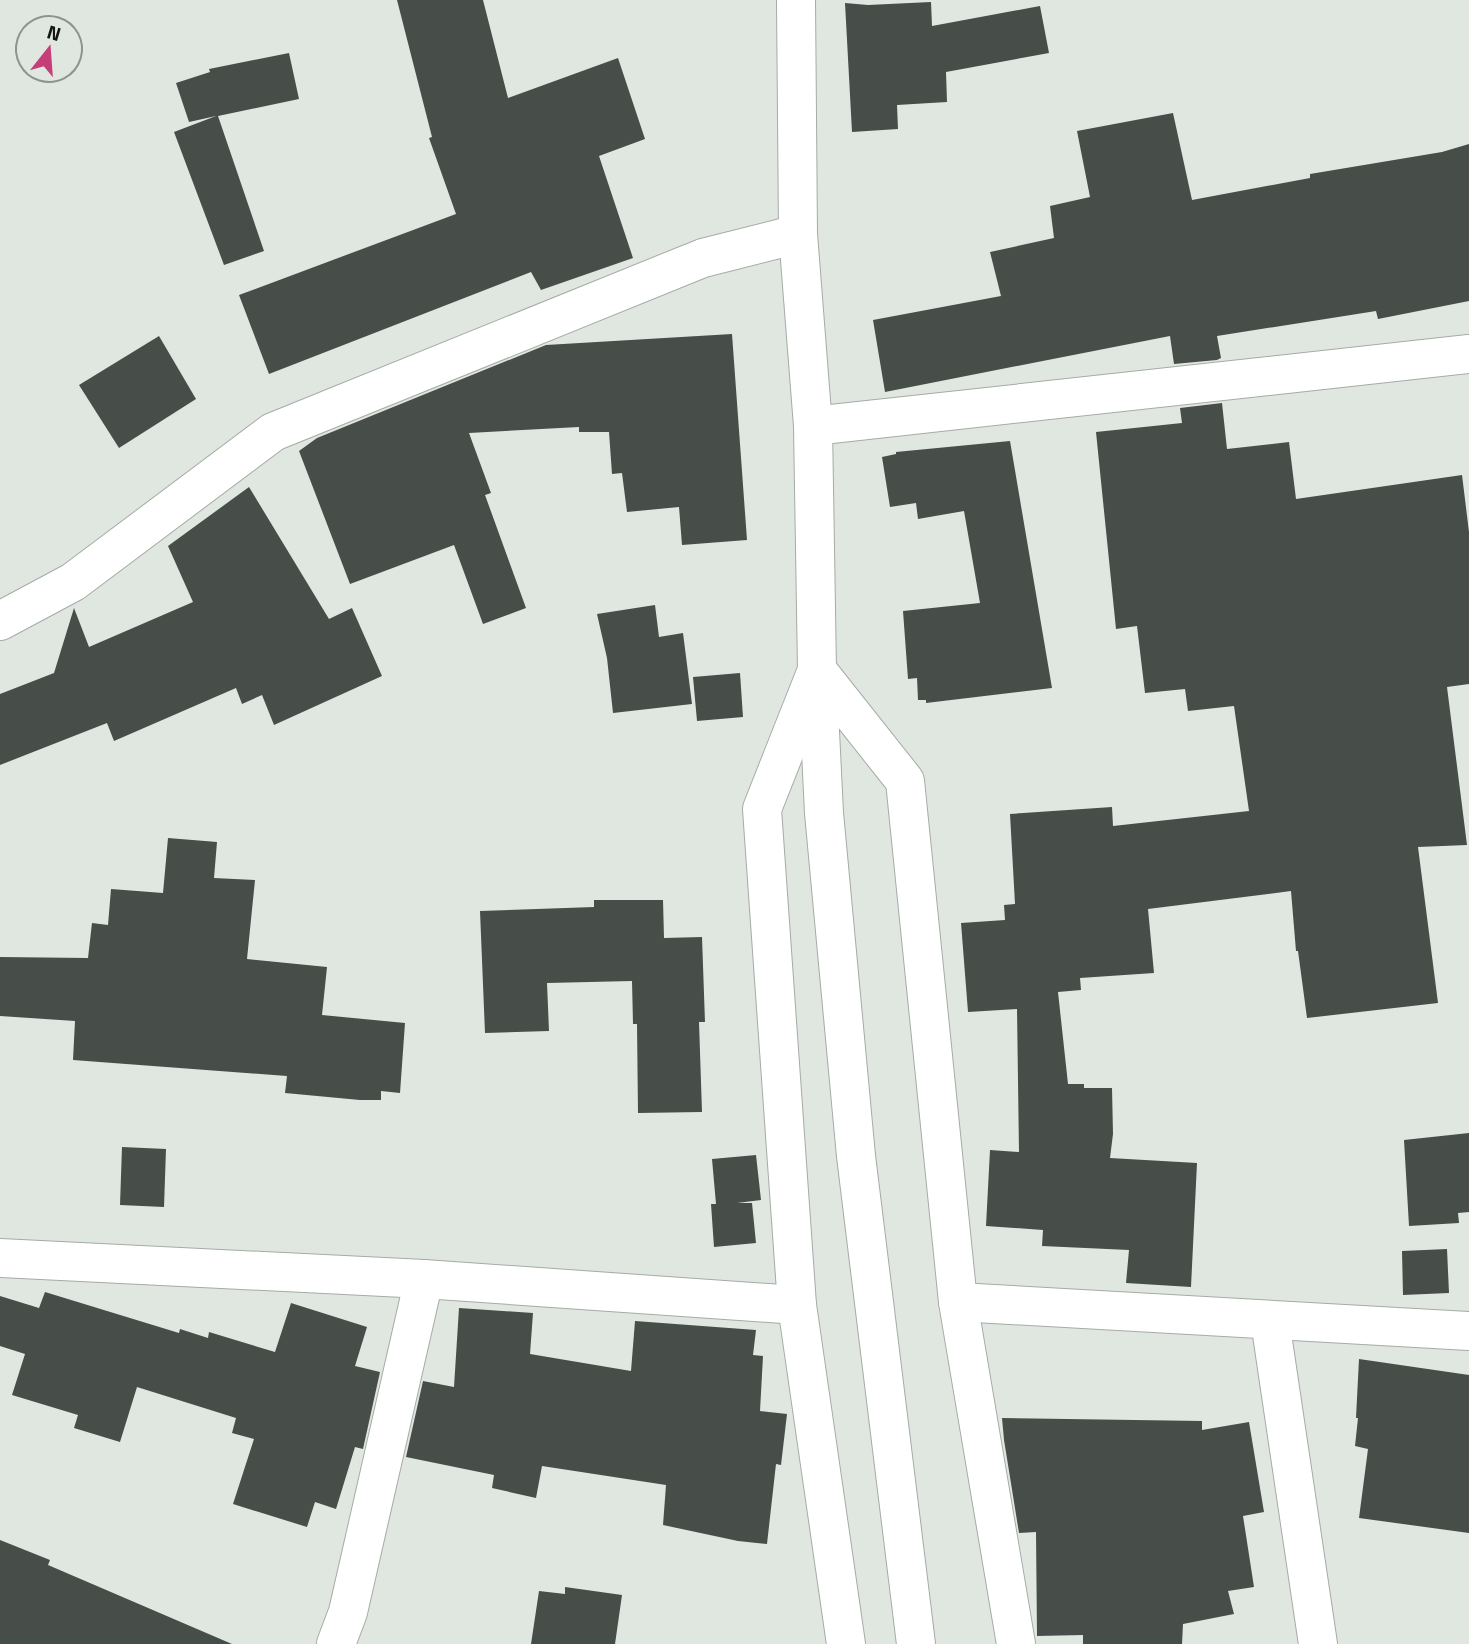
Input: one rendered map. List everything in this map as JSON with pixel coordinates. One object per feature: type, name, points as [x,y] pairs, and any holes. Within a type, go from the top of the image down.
[{"type":"street","points":[[796,0],[798,234],[813,426],[817,670],[824,813],[856,1156],[916,1644]]},
{"type":"street","points":[[0,621],[73,582],[272,432],[703,258],[798,234]]},
{"type":"street","points":[[813,426],[1469,354]]},
{"type":"street","points":[[817,670],[905,781],[958,1302],[1016,1644]]},
{"type":"street","points":[[817,670],[762,809],[797,1305],[846,1644]]},
{"type":"street","points":[[0,1258],[424,1279],[797,1305]]},
{"type":"street","points":[[337,1644],[348,1612],[424,1279]]},
{"type":"street","points":[[958,1302],[1469,1331]]},
{"type":"street","points":[[1270,1321],[1318,1644]]},
{"type":"building","points":[[397,0],[483,0],[508,98],[618,58],[645,139],[599,156],[633,258],[541,290],[531,272],[269,374],[239,295],[456,214],[429,138],[432,137]]},
{"type":"building","points":[[931,2],[932,26],[1040,6],[1049,53],[946,72],[947,102],[897,105],[898,129],[852,132],[845,3],[868,5]]},
{"type":"building","points":[[289,53],[299,99],[218,116],[264,251],[224,265],[174,132],[216,116],[189,122],[176,83],[210,72],[209,69]]},
{"type":"building","points":[[1173,113],[1192,200],[1310,178],[1310,174],[1442,152],[1469,144],[1469,301],[1378,319],[1376,311],[1217,336],[1221,358],[1217,360],[1174,364],[1170,336],[885,392],[873,320],[1001,296],[990,252],[1054,238],[1050,206],[1090,197],[1077,131]]},
{"type":"building","points":[[732,334],[747,540],[682,545],[679,507],[627,512],[622,473],[612,474],[609,432],[579,432],[579,427],[469,433],[491,493],[485,495],[526,608],[483,624],[454,545],[350,584],[299,451],[317,438],[546,345]]},
{"type":"building","points":[[159,336],[196,399],[119,448],[79,385]]},
{"type":"building","points":[[1222,403],[1227,449],[1289,442],[1296,499],[1462,475],[1469,532],[1469,684],[1447,687],[1467,845],[1418,847],[1438,1003],[1307,1018],[1296,951],[1291,891],[1148,909],[1154,973],[1080,978],[1081,990],[1058,992],[1068,1084],[1084,1084],[1084,1088],[1112,1088],[1113,1134],[1110,1158],[1197,1163],[1191,1287],[1126,1283],[1129,1250],[1042,1246],[1043,1230],[986,1226],[990,1150],[1019,1152],[1017,1009],[968,1012],[961,923],[1005,920],[1004,905],[1015,904],[1010,814],[1112,807],[1113,826],[1249,811],[1234,706],[1188,711],[1185,689],[1145,693],[1137,626],[1116,629],[1096,432],[1182,423],[1180,408]]},
{"type":"building","points":[[1010,441],[1052,688],[926,703],[926,700],[918,700],[917,678],[908,679],[903,611],[980,603],[964,511],[918,519],[916,503],[890,507],[882,457],[896,452]]},
{"type":"building","points":[[249,487],[329,619],[352,608],[382,676],[274,725],[262,695],[242,704],[236,688],[114,741],[107,723],[0,765],[0,694],[54,673],[74,608],[89,647],[193,602],[168,546]]},
{"type":"building","points":[[655,605],[659,637],[683,633],[692,704],[613,713],[607,658],[597,614]]},
{"type":"building","points":[[740,673],[743,717],[697,721],[693,677]]},
{"type":"building","points":[[168,838],[217,842],[214,878],[255,880],[247,959],[327,967],[322,1015],[405,1023],[400,1093],[381,1091],[381,1100],[360,1100],[285,1093],[287,1076],[73,1060],[75,1021],[0,1016],[0,957],[88,958],[92,923],[108,925],[111,889],[163,893]]},
{"type":"building","points":[[594,900],[663,900],[664,938],[702,937],[705,1022],[699,1022],[702,1112],[638,1113],[637,1024],[633,1024],[632,981],[547,983],[549,1031],[485,1033],[480,911],[594,907]]},
{"type":"building","points":[[1469,1133],[1469,1212],[1458,1213],[1459,1223],[1409,1226],[1404,1140]]},
{"type":"building","points":[[122,1147],[166,1149],[164,1207],[120,1205]]},
{"type":"building","points":[[756,1155],[761,1200],[737,1203],[752,1203],[756,1243],[714,1247],[711,1204],[716,1204],[712,1159]]},
{"type":"building","points":[[1447,1249],[1449,1293],[1403,1295],[1402,1251]]},
{"type":"building","points":[[45,1292],[179,1333],[180,1329],[208,1338],[209,1332],[275,1352],[291,1303],[367,1327],[355,1366],[380,1372],[363,1449],[355,1447],[336,1509],[315,1502],[307,1527],[233,1504],[254,1439],[232,1433],[236,1418],[137,1387],[120,1442],[74,1428],[78,1415],[12,1395],[25,1354],[0,1346],[0,1296],[39,1308]]},
{"type":"building","points":[[459,1308],[533,1313],[530,1354],[631,1371],[635,1321],[756,1330],[753,1355],[763,1356],[760,1411],[787,1414],[781,1465],[776,1464],[767,1544],[738,1541],[663,1525],[666,1485],[542,1466],[536,1498],[492,1488],[494,1475],[406,1457],[423,1381],[454,1387]]},
{"type":"building","points":[[1359,1359],[1469,1375],[1469,1533],[1359,1518],[1368,1449],[1355,1446]]},
{"type":"building","points":[[1002,1418],[1202,1421],[1202,1430],[1249,1422],[1264,1512],[1243,1516],[1254,1587],[1228,1591],[1234,1614],[1183,1624],[1182,1644],[1083,1644],[1083,1635],[1037,1636],[1036,1532],[1019,1533]]},
{"type":"building","points":[[0,1540],[50,1560],[48,1565],[232,1644],[0,1644]]},
{"type":"building","points":[[565,1587],[622,1595],[615,1644],[531,1644],[539,1591],[565,1594]]}]
